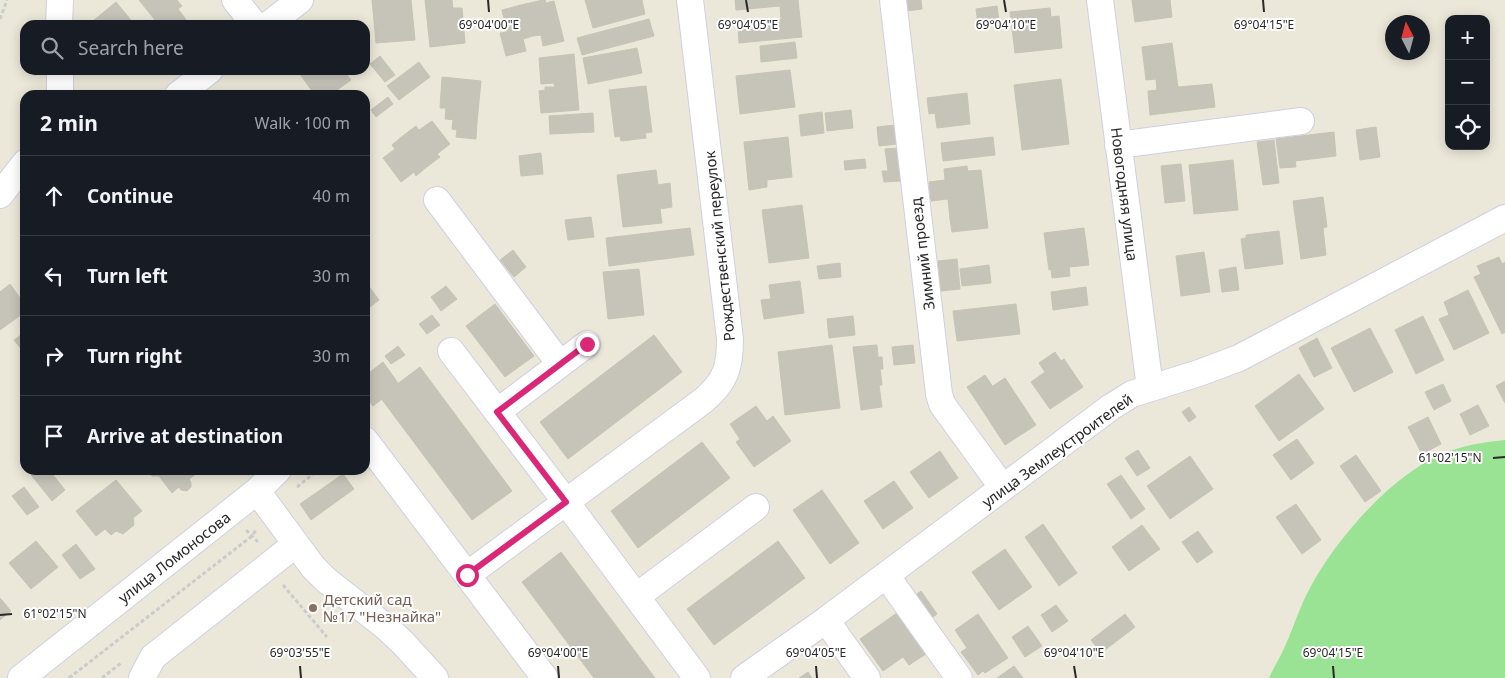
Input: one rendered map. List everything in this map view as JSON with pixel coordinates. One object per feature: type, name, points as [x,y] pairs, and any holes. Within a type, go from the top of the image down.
[{"type":"street","points":[[59,20],[60,0]]},
{"type":"street","points":[[235,0],[250,20]]},
{"type":"street","name":"Рождественский переулок","points":[[467,575],[704,400],[723,381],[728,367],[730,339],[690,0]]},
{"type":"street","name":"Зимний проезд","points":[[893,0],[939,394],[942,404],[1003,488]]},
{"type":"street","name":"Новогодняя улица","points":[[1100,0],[1150,388]]},
{"type":"street","points":[[273,20],[292,2]]},
{"type":"street","points":[[60,75],[60,90]]},
{"type":"street","points":[[184,90],[204,75]]},
{"type":"street","points":[[1118,146],[1301,120]]},
{"type":"street","points":[[0,195],[20,169]]},
{"type":"street","points":[[437,200],[560,364]]},
{"type":"street","name":"улица Землеустроителей","points":[[744,678],[826,620],[1111,407],[1132,394],[1200,373],[1239,358],[1505,218]]},
{"type":"street","points":[[497,412],[587,344]]},
{"type":"street","points":[[451,351],[697,678]]},
{"type":"street","points":[[370,447],[545,678]]},
{"type":"street","name":"улица Ломоносова","points":[[21,678],[257,491],[273,475]]},
{"type":"street","points":[[257,491],[313,567],[326,580],[386,627],[435,678]]},
{"type":"street","points":[[637,596],[756,507]]},
{"type":"street","points":[[142,678],[153,657],[296,544]]},
{"type":"street","points":[[886,575],[959,678]]},
{"type":"street","points":[[826,620],[867,678]]},
{"type":"path","points":[[0,19],[7,0]]},
{"type":"path","points":[[69,678],[252,536],[261,546],[276,577],[327,637]]},
{"type":"green space","points":[[1505,440],[1505,678],[1269,678],[1306,595],[1321,568],[1352,527],[1371,507],[1390,488],[1432,459],[1466,446]]},
{"type":"building","points":[[139,0],[177,0],[182,6],[178,9],[186,20],[155,20]]},
{"type":"building","points":[[372,0],[411,0],[415,40],[376,43]]},
{"type":"building","points":[[425,0],[452,0],[453,8],[462,8],[465,43],[430,47]]},
{"type":"building","points":[[543,0],[546,3],[554,1],[564,41],[543,46],[541,35],[533,36],[525,4]]},
{"type":"building","points":[[585,0],[642,0],[645,14],[593,28]]},
{"type":"building","points":[[735,0],[798,0],[802,37],[739,43],[738,25],[781,20],[780,6],[736,10]]},
{"type":"building","points":[[905,0],[921,0],[922,9],[906,11]]},
{"type":"building","points":[[1132,0],[1170,0],[1172,17],[1135,22]]},
{"type":"building","points":[[116,2],[131,20],[94,20]]},
{"type":"building","points":[[525,4],[533,36],[523,39],[526,51],[506,56],[500,33],[507,32],[502,10]]},
{"type":"building","points":[[997,6],[999,21],[978,24],[976,9]]},
{"type":"building","points":[[1050,8],[1051,17],[1059,16],[1062,48],[1015,53],[1010,12]]},
{"type":"building","points":[[649,19],[654,36],[582,55],[577,38]]},
{"type":"building","points":[[795,42],[797,58],[761,62],[760,46]]},
{"type":"building","points":[[1172,43],[1178,87],[1212,84],[1215,107],[1150,115],[1148,91],[1157,90],[1156,79],[1146,80],[1142,47]]},
{"type":"building","points":[[637,48],[642,73],[588,84],[583,58]]},
{"type":"building","points":[[574,54],[579,110],[541,113],[539,91],[545,90],[545,87],[555,87],[554,83],[541,84],[539,58]]},
{"type":"building","points":[[380,56],[395,75],[385,82],[370,64]]},
{"type":"building","points":[[419,62],[430,77],[399,100],[387,86]]},
{"type":"building","points":[[790,70],[795,107],[740,114],[736,76]]},
{"type":"building","points":[[301,75],[347,75],[351,80],[337,90],[311,90]]},
{"type":"building","points":[[442,77],[481,81],[477,122],[445,119],[446,108],[440,108]]},
{"type":"building","points":[[1061,79],[1069,144],[1022,150],[1014,85]]},
{"type":"building","points":[[646,86],[652,132],[645,133],[646,138],[621,141],[620,136],[615,137],[609,90]]},
{"type":"building","points":[[967,93],[970,124],[937,128],[935,113],[929,114],[927,98]]},
{"type":"building","points":[[388,97],[393,104],[376,117],[371,110]]},
{"type":"building","points":[[851,110],[853,128],[827,131],[825,113]]},
{"type":"building","points":[[822,112],[824,133],[801,136],[799,115]]},
{"type":"building","points":[[593,113],[594,132],[550,134],[549,116]]},
{"type":"building","points":[[453,120],[477,122],[476,139],[456,137],[457,130],[452,129]]},
{"type":"building","points":[[432,121],[450,144],[437,154],[440,157],[428,166],[404,135],[416,126],[419,130]]},
{"type":"building","points":[[895,125],[897,144],[879,146],[877,127]]},
{"type":"building","points":[[1376,127],[1380,157],[1360,160],[1356,130]]},
{"type":"building","points":[[1334,132],[1336,156],[1295,161],[1292,137]]},
{"type":"building","points":[[404,135],[428,166],[416,176],[414,172],[401,182],[383,158],[395,149],[392,145]]},
{"type":"building","points":[[788,137],[792,177],[767,180],[767,187],[749,190],[744,142]]},
{"type":"building","points":[[993,137],[995,155],[943,161],[941,143]]},
{"type":"building","points":[[1292,137],[1296,167],[1280,168],[1276,139]]},
{"type":"building","points":[[1274,140],[1279,183],[1263,185],[1257,142]]},
{"type":"building","points":[[898,148],[901,181],[884,182],[882,171],[888,171],[885,149]]},
{"type":"building","points":[[541,153],[543,174],[521,176],[519,156]]},
{"type":"building","points":[[865,159],[866,168],[845,170],[844,161]]},
{"type":"building","points":[[1233,160],[1238,210],[1194,214],[1189,165]]},
{"type":"building","points":[[1181,164],[1185,201],[1165,203],[1161,166]]},
{"type":"building","points":[[967,166],[974,216],[950,219],[948,199],[931,201],[929,182],[945,180],[944,169]]},
{"type":"building","points":[[656,170],[658,185],[670,183],[672,207],[660,209],[662,223],[623,227],[617,175]]},
{"type":"building","points":[[981,170],[988,228],[952,232],[950,219],[974,216],[968,171]]},
{"type":"building","points":[[1323,197],[1327,227],[1323,228],[1326,255],[1301,259],[1293,201]]},
{"type":"building","points":[[802,205],[809,258],[769,263],[762,210]]},
{"type":"building","points":[[591,217],[594,237],[568,240],[565,220]]},
{"type":"building","points":[[690,228],[694,255],[609,266],[606,238]]},
{"type":"building","points":[[1084,228],[1089,265],[1069,267],[1070,276],[1052,278],[1051,269],[1049,270],[1044,233]]},
{"type":"building","points":[[1279,231],[1283,264],[1245,269],[1241,239],[1246,238],[1246,235]]},
{"type":"building","points":[[513,250],[526,267],[514,277],[500,260]]},
{"type":"building","points":[[1204,252],[1210,292],[1181,296],[1176,256]]},
{"type":"building","points":[[1499,257],[1502,264],[1505,262],[1505,332],[1502,334],[1474,277],[1481,274],[1477,266]]},
{"type":"building","points":[[957,259],[960,289],[941,291],[938,261]]},
{"type":"building","points":[[840,263],[841,277],[819,279],[817,266]]},
{"type":"building","points":[[989,265],[991,283],[962,286],[960,269]]},
{"type":"building","points":[[1236,267],[1239,290],[1222,292],[1219,270]]},
{"type":"building","points":[[639,269],[644,315],[608,319],[603,272]]},
{"type":"building","points":[[800,281],[804,313],[764,319],[761,300],[771,299],[769,285]]},
{"type":"building","points":[[10,284],[20,298],[20,316],[0,330],[0,292]]},
{"type":"building","points":[[446,286],[457,299],[441,311],[431,297]]},
{"type":"building","points":[[1086,287],[1088,305],[1053,310],[1051,292]]},
{"type":"building","points":[[370,288],[379,300],[370,307]]},
{"type":"building","points":[[1468,290],[1489,333],[1454,350],[1439,319],[1449,315],[1444,302]]},
{"type":"building","points":[[495,304],[534,356],[505,377],[466,326]]},
{"type":"building","points":[[1016,304],[1020,334],[957,341],[953,311]]},
{"type":"building","points":[[432,315],[440,325],[427,334],[419,324]]},
{"type":"building","points":[[853,316],[855,335],[829,338],[827,319]]},
{"type":"building","points":[[1423,316],[1444,360],[1416,374],[1395,330]]},
{"type":"building","points":[[1370,328],[1393,372],[1354,392],[1331,348]]},
{"type":"building","points":[[654,335],[682,372],[568,459],[540,422]]},
{"type":"building","points":[[20,336],[20,348],[14,340]]},
{"type":"building","points":[[1317,338],[1332,368],[1314,377],[1299,348]]},
{"type":"building","points":[[832,345],[840,408],[785,415],[778,352]]},
{"type":"building","points":[[877,345],[878,357],[882,357],[883,369],[880,369],[882,385],[879,385],[882,407],[861,410],[853,347]]},
{"type":"building","points":[[913,345],[915,363],[894,365],[892,347]]},
{"type":"building","points":[[398,346],[405,355],[391,364],[385,356]]},
{"type":"building","points":[[1055,352],[1061,361],[1064,359],[1083,387],[1050,409],[1031,382],[1045,372],[1039,363]]},
{"type":"building","points":[[383,362],[398,383],[380,397],[382,399],[373,406],[370,402],[370,372]]},
{"type":"building","points":[[420,367],[512,491],[472,520],[380,397]]},
{"type":"building","points":[[1299,374],[1324,409],[1279,441],[1255,406]]},
{"type":"building","points":[[985,375],[999,396],[981,408],[967,387]]},
{"type":"building","points":[[1005,378],[1036,425],[1005,445],[981,408],[999,396],[993,386]]},
{"type":"building","points":[[1505,381],[1505,403],[1496,386]]},
{"type":"building","points":[[1443,384],[1451,401],[1434,410],[1425,392]]},
{"type":"building","points":[[1478,405],[1489,426],[1470,435],[1460,414]]},
{"type":"building","points":[[756,406],[767,421],[773,416],[791,441],[754,467],[736,442],[740,439],[730,424]]},
{"type":"building","points":[[1189,407],[1196,417],[1189,422],[1182,412]]},
{"type":"building","points":[[1428,417],[1441,444],[1422,454],[1408,427]]},
{"type":"building","points":[[1297,439],[1314,463],[1291,480],[1273,455]]},
{"type":"building","points":[[702,442],[730,478],[638,548],[611,511]]},
{"type":"building","points":[[1138,450],[1150,468],[1137,476],[1125,458]]},
{"type":"building","points":[[940,451],[958,478],[929,498],[910,472]]},
{"type":"building","points":[[1356,455],[1381,491],[1365,502],[1340,466]]},
{"type":"building","points":[[1190,456],[1213,489],[1170,519],[1147,486]]},
{"type":"building","points":[[31,475],[53,475],[65,490],[52,501]]},
{"type":"building","points":[[195,475],[189,479],[191,487],[187,491],[181,490],[179,487],[172,493],[159,476],[152,476]]},
{"type":"building","points":[[342,475],[344,475],[354,489],[311,520],[300,504]]},
{"type":"building","points":[[1121,475],[1145,509],[1131,519],[1107,484]]},
{"type":"building","points":[[116,480],[142,511],[133,518],[134,525],[123,534],[116,531],[111,535],[105,529],[96,536],[76,511]]},
{"type":"building","points":[[894,481],[913,508],[883,529],[864,501]]},
{"type":"building","points":[[24,487],[39,507],[27,515],[12,496]]},
{"type":"building","points":[[822,490],[859,543],[830,564],[793,510]]},
{"type":"building","points":[[1296,504],[1321,540],[1302,554],[1276,517]]},
{"type":"building","points":[[1043,524],[1077,573],[1059,586],[1025,537]]},
{"type":"building","points":[[1142,525],[1160,549],[1129,571],[1112,547]]},
{"type":"building","points":[[1198,531],[1213,552],[1197,563],[1182,542]]},
{"type":"building","points":[[36,541],[58,567],[31,589],[9,563]]},
{"type":"building","points":[[778,541],[805,578],[714,645],[687,609]]},
{"type":"building","points":[[76,544],[95,569],[80,579],[62,555]]},
{"type":"building","points":[[1005,549],[1032,587],[999,610],[972,572]]},
{"type":"building","points":[[561,552],[655,678],[594,678],[522,582]]},
{"type":"building","points":[[921,591],[937,614],[929,620],[913,597]]},
{"type":"building","points":[[0,598],[11,611],[0,620]]},
{"type":"building","points":[[1056,605],[1068,621],[1052,632],[1041,615]]},
{"type":"building","points":[[897,613],[926,654],[909,665],[903,657],[883,671],[860,639]]},
{"type":"building","points":[[978,614],[1008,658],[985,673],[983,671],[978,675],[961,652],[967,648],[955,630]]},
{"type":"building","points":[[1125,614],[1135,627],[1101,653],[1091,640]]},
{"type":"building","points":[[1028,626],[1042,646],[1025,657],[1012,637]]},
{"type":"building","points":[[1014,666],[1023,678],[997,678]]},
{"type":"building","points":[[808,672],[812,678],[799,678]]},
{"type":"place","name":"Детский сад №17 \"Незнайка\"","points":[[313,608]]},
{"type":"route","points":[[467,575],[566,502],[497,412],[587,344]]}]
